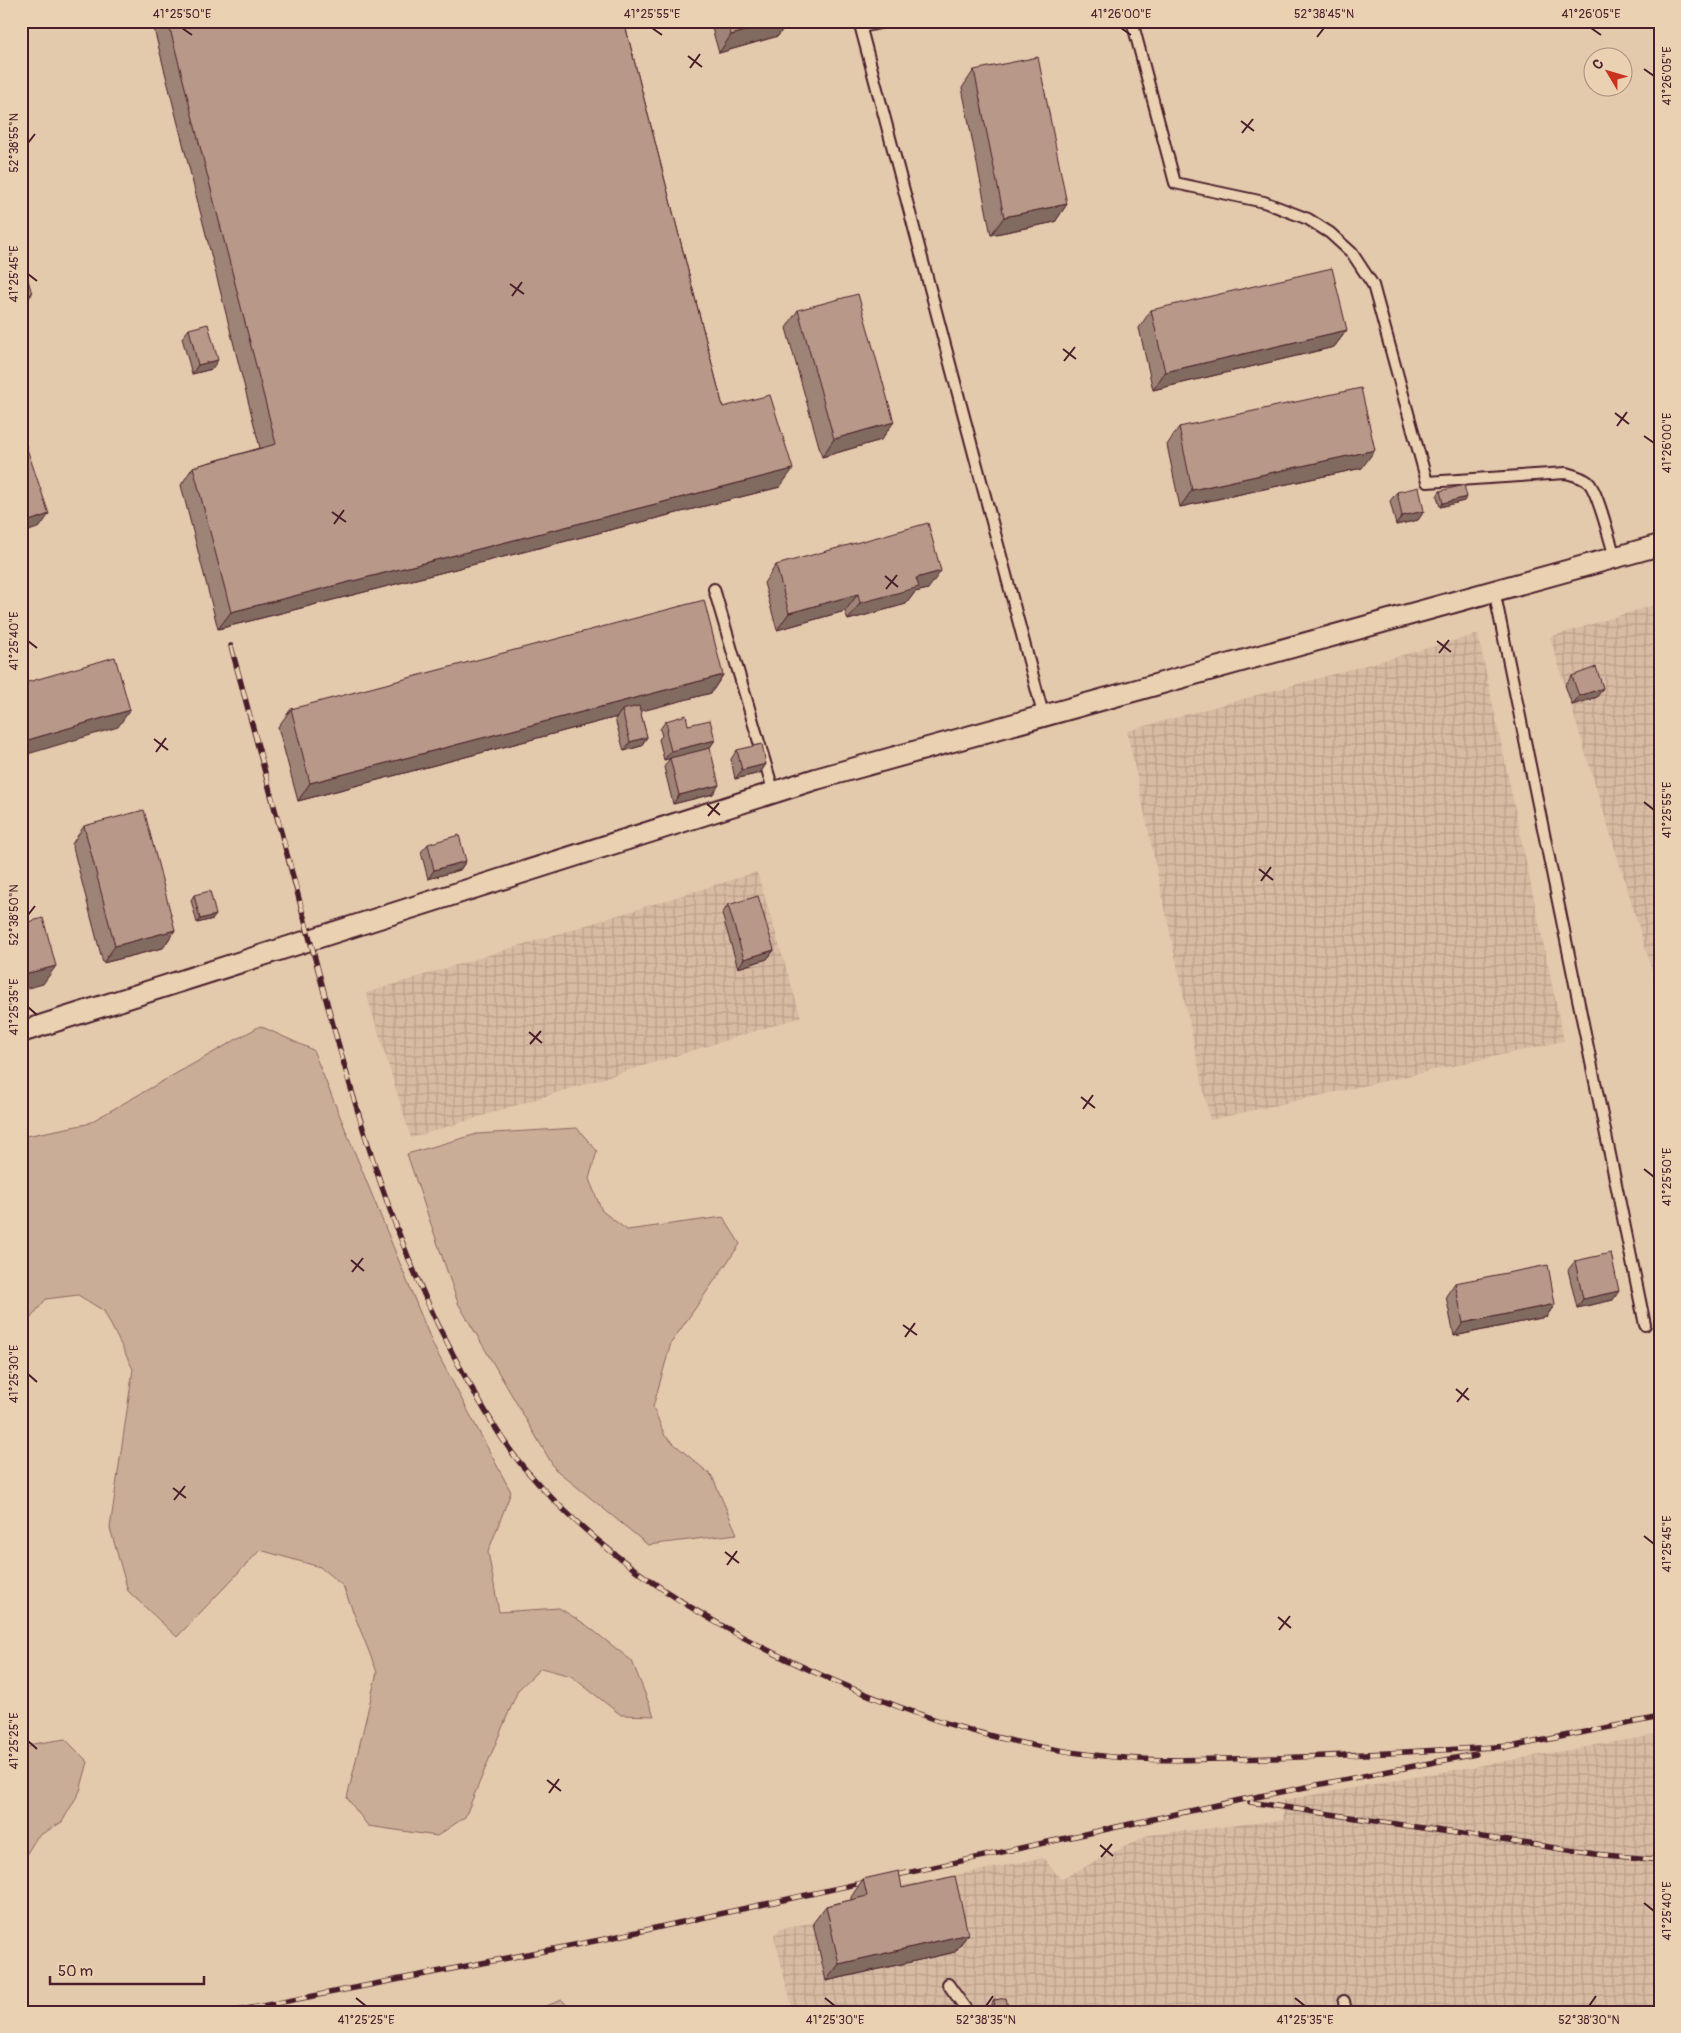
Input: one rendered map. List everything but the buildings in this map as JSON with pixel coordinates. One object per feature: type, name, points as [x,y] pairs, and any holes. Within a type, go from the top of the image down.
[{"type":"street","points":[[21,1032],[816,779],[1043,714],[1660,545]]},
{"type":"lane","points":[[888,21],[860,24],[1043,714]]},
{"type":"lane","points":[[1132,21],[1175,183],[1264,202],[1308,219],[1330,233],[1352,253],[1373,285],[1427,482],[1566,473],[1580,477],[1589,483],[1597,500],[1615,557]]},
{"type":"lane","points":[[714,589],[774,793]]},
{"type":"lane","points":[[1494,590],[1645,1325]]},
{"type":"lane","points":[[948,1984],[968,2012]]},
{"type":"lane","points":[[1344,2001],[1346,2012]]},
{"type":"shaded area","points":[[1660,603],[1660,996],[1550,637]]},
{"type":"shaded area","points":[[1478,634],[1564,1041],[1210,1120],[1127,731]]},
{"type":"shaded area","points":[[757,872],[801,1017],[411,1138],[366,993]]},
{"type":"shaded area","points":[[260,1026],[313,1050],[434,1347],[511,1492],[488,1552],[499,1612],[559,1608],[585,1624],[632,1661],[654,1716],[621,1715],[571,1676],[541,1668],[518,1690],[465,1817],[437,1836],[368,1826],[347,1798],[377,1672],[343,1586],[320,1567],[260,1550],[177,1637],[128,1591],[110,1528],[133,1369],[104,1311],[78,1295],[46,1299],[21,1330],[21,1137],[87,1124]]},
{"type":"shaded area","points":[[577,1128],[597,1151],[589,1179],[602,1211],[627,1230],[723,1217],[740,1244],[671,1343],[653,1407],[665,1436],[712,1476],[737,1534],[648,1545],[555,1469],[458,1303],[407,1154],[477,1134]]},
{"type":"shaded area","points":[[1660,1734],[1660,2012],[793,2012],[774,1935],[780,1929],[854,1914],[886,1889],[1043,1858],[1061,1879],[1148,1835],[1283,1820],[1283,1800]]},
{"type":"shaded area","points":[[65,1739],[88,1762],[80,1791],[62,1822],[37,1837],[24,1858],[21,1858],[21,1752],[33,1744]]},
{"type":"shaded area","points":[[562,2000],[574,2012],[530,2012]]},
{"type":"railway","points":[[231,646],[320,977],[364,1132],[399,1234],[419,1284],[467,1380],[510,1449],[526,1470],[556,1502],[588,1532],[658,1586],[695,1610],[772,1652],[852,1689],[932,1719],[1012,1741],[1096,1755],[1162,1760],[1299,1757],[1512,1746]]},
{"type":"railway","points":[[1505,1748],[1660,1717]]},
{"type":"railway","points":[[231,2012],[605,1939],[1240,1800],[1476,1754]]},
{"type":"railway","points":[[1250,1802],[1595,1854],[1660,1860]]}]
